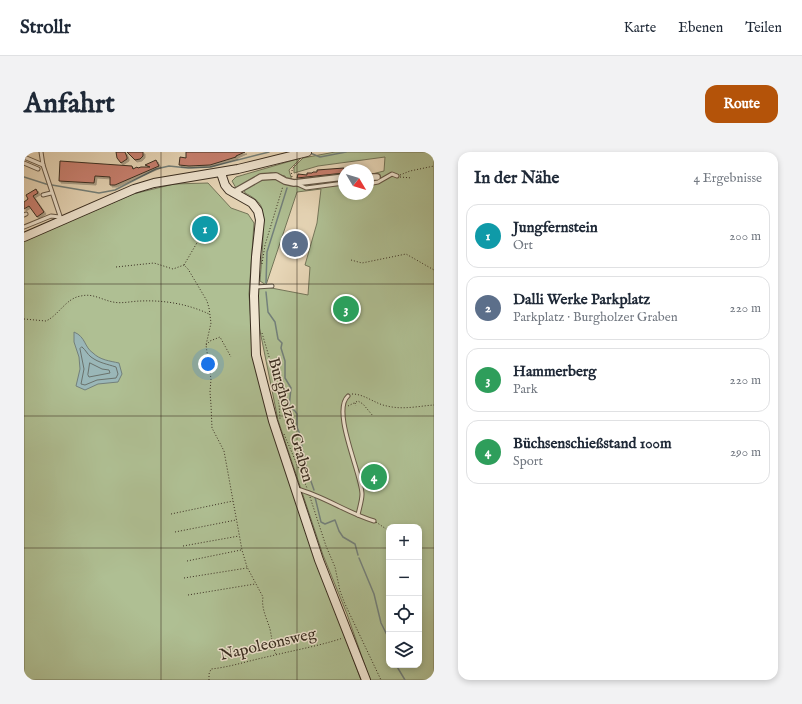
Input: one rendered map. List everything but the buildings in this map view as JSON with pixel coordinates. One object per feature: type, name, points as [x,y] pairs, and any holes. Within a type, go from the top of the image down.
[{"type":"main road","points":[[24,237],[61,218],[134,189],[154,183],[221,173],[304,153]]},
{"type":"main road","points":[[221,173],[225,185],[233,194]]},
{"type":"main road","name":"Burgholzer Graben","points":[[233,194],[252,203],[258,211],[260,220],[254,287],[256,355],[273,422],[319,560],[366,680]]},
{"type":"street","points":[[233,194],[261,177],[276,176],[285,181],[294,183],[338,178]]},
{"type":"lane","points":[[41,152],[47,179],[61,218]]},
{"type":"lane","points":[[24,157],[43,165]]},
{"type":"lane","points":[[24,163],[38,169]]},
{"type":"lane","points":[[374,183],[392,174],[397,176]]},
{"type":"lane","points":[[294,183],[306,188],[338,184]]},
{"type":"lane","points":[[43,195],[51,192]]},
{"type":"lane","points":[[24,227],[51,216],[61,218]]},
{"type":"lane","points":[[254,287],[272,286]]},
{"type":"lane","points":[[348,396],[345,398],[343,413],[351,455],[362,495],[358,516]]},
{"type":"lane","points":[[295,488],[309,492],[358,516],[374,521]]},
{"type":"path","points":[[294,183],[291,174],[293,167],[304,153]]},
{"type":"path","points":[[397,176],[410,171],[434,166]]},
{"type":"path","points":[[397,176],[412,178]]},
{"type":"path","points":[[262,267],[267,239],[285,181]]},
{"type":"path","points":[[116,268],[154,263],[173,269],[184,265],[205,229]]},
{"type":"path","points":[[351,260],[362,263],[406,254],[434,270]]},
{"type":"path","points":[[184,265],[188,269],[207,302],[211,317],[206,345],[211,379],[210,392],[212,405],[212,428],[224,451],[242,550],[247,567],[263,597],[262,602],[270,628],[273,648],[276,654]]},
{"type":"path","points":[[24,319],[46,321],[68,303],[81,296],[96,297],[123,303],[141,301],[171,303],[185,305],[209,314]]},
{"type":"path","points":[[261,329],[278,388],[280,424]]},
{"type":"path","points":[[206,345],[210,341],[220,338],[231,357]]},
{"type":"path","points":[[348,396],[351,394],[361,395],[379,404],[398,408],[434,404]]},
{"type":"path","points":[[343,407],[358,401],[363,404],[373,416]]},
{"type":"path","points":[[355,402],[356,406]]},
{"type":"path","points":[[283,431],[309,492],[326,546],[335,567],[340,591],[345,604],[380,680]]},
{"type":"path","points":[[171,514],[234,501]]},
{"type":"path","points":[[175,532],[236,519]]},
{"type":"path","points":[[374,521],[386,529]]},
{"type":"path","points":[[182,546],[239,536]]},
{"type":"path","points":[[187,561],[242,550]]},
{"type":"path","points":[[184,578],[247,567]]},
{"type":"path","points":[[188,595],[256,584]]},
{"type":"path","name":"Napoleonsweg","points":[[209,680],[211,669],[299,650],[341,639]]},
{"type":"green space","points":[[335,152],[434,152],[434,680],[370,680],[347,614],[323,555],[278,420],[257,316],[258,288],[266,287],[308,295],[310,267],[305,265],[317,223],[321,189],[297,192],[266,285],[260,281],[263,242],[263,220],[261,206],[252,197],[245,193],[244,189],[262,179],[274,178],[284,184],[338,179],[338,200],[374,200],[374,174],[384,171],[385,157],[318,166],[294,173],[294,167],[303,158]]},
{"type":"green space","points":[[301,158],[289,170],[292,181],[286,179],[285,176],[271,173],[260,175],[236,188],[232,181],[236,177]]},
{"type":"green space","points":[[208,183],[231,208],[248,214],[254,223],[249,294],[253,353],[313,552],[361,680],[24,680],[24,241],[133,194],[174,184]]},
{"type":"water","points":[[74,332],[83,339],[90,351],[105,360],[119,363],[122,374],[118,382],[98,384],[85,390],[76,386],[80,369],[79,357],[74,342]]},
{"type":"waterway","points":[[24,177],[46,184],[99,193],[115,190],[156,169],[169,166],[188,168],[210,167],[269,152]]},
{"type":"waterway","points":[[310,153],[320,157],[346,152]]},
{"type":"waterway","points":[[266,283],[267,252],[287,188]]},
{"type":"waterway","points":[[266,292],[268,312],[275,322],[278,339],[282,343],[281,348],[285,361],[285,378],[291,388],[289,407],[297,414],[297,427],[301,437],[307,470],[314,490]]},
{"type":"waterway","points":[[315,497],[321,522],[325,524],[335,520],[343,537],[355,544],[358,555]]},
{"type":"waterway","points":[[359,558],[374,594],[381,623],[386,633]]},
{"type":"waterway","points":[[398,668],[405,680]]},
{"type":"place","name":"Jungfernstein","points":[[205,229]]},
{"type":"place","name":"Dalli Werke Parkplatz","points":[[295,244]]},
{"type":"place","name":"Hammerberg","points":[[346,309]]},
{"type":"place","name":"Büchsenschießstand 100m","points":[[374,477]]}]
